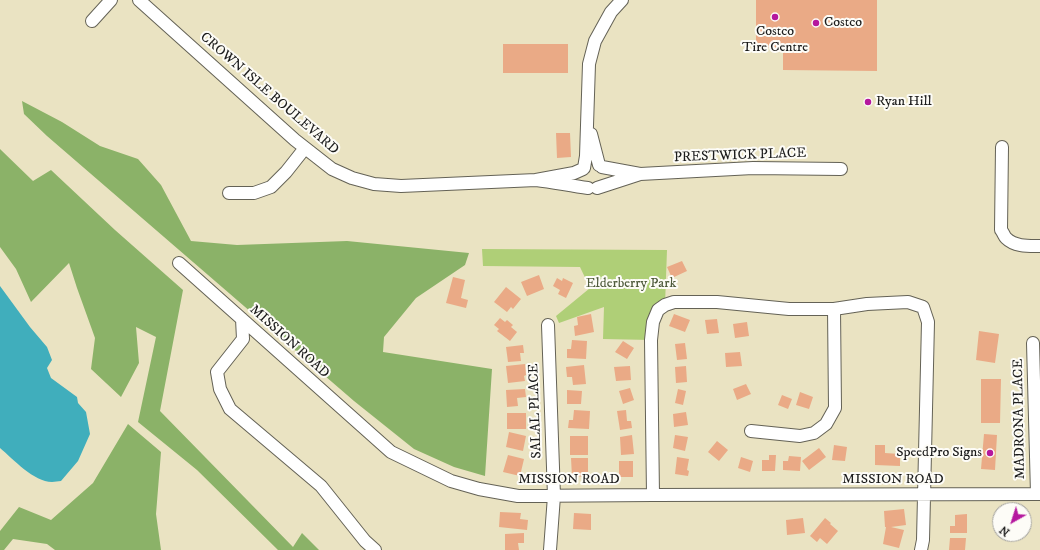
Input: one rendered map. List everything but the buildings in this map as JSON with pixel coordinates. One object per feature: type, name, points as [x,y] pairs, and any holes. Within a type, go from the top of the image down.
[{"type":"street","points":[[92,20],[111,0]]},
{"type":"street","name":"CROWN ISLE BOULEVARD","points":[[138,0],[305,148],[332,169],[352,178],[374,184],[408,186],[536,180],[574,173],[591,164],[600,166]]},
{"type":"street","points":[[588,111],[592,141],[600,166],[604,171],[605,179],[601,186],[593,188],[583,184],[581,174],[584,168],[586,156],[589,64],[595,41],[611,12],[622,0]]},
{"type":"street","points":[[1002,147],[1001,230],[1006,238],[1016,244],[1040,246]]},
{"type":"street","points":[[229,193],[254,193],[271,187],[286,172],[305,148]]},
{"type":"street","name":"PRESTWICK PLACE","points":[[600,166],[640,174]]},
{"type":"street","name":"PRESTWICK PLACE","points":[[593,188],[640,174],[753,168],[841,169]]},
{"type":"street","name":"CROWN ISLE BOULEVARD","points":[[536,180],[593,188]]},
{"type":"street","name":"MISSION ROAD","points":[[179,263],[391,452],[451,481],[480,489],[518,496],[1038,494]]},
{"type":"street","points":[[654,495],[651,340],[653,322],[658,310],[665,305],[674,302],[717,302],[789,309],[834,310],[867,304],[908,302],[923,308],[928,322],[923,540],[921,550]]},
{"type":"street","points":[[751,431],[800,436],[814,433],[826,424],[835,408],[834,310]]},
{"type":"street","points":[[242,319],[244,339],[217,372],[220,390],[230,409],[322,486],[365,541],[375,550]]},
{"type":"street","name":"SALAL PLACE","points":[[548,325],[554,496],[550,550]]},
{"type":"street","name":"MADRONA PLACE","points":[[1033,343],[1038,494]]},
{"type":"green space","points":[[22,101],[62,122],[100,146],[138,159],[161,185],[191,241],[237,245],[347,241],[469,253],[465,265],[416,298],[384,337],[383,352],[492,369],[485,476],[454,467],[414,449],[354,401],[47,136],[24,114]]},
{"type":"green space","points":[[0,149],[33,181],[51,170],[115,230],[183,290],[160,411],[293,547],[302,533],[319,550],[278,550],[197,470],[138,422],[156,337],[136,327],[139,363],[121,397],[91,369],[95,338],[69,263],[31,302],[16,269],[0,247]]},
{"type":"green space","name":"Elderberry Park","points":[[482,249],[667,250],[665,305],[651,340],[603,339],[604,307],[559,323],[556,316],[590,288],[580,267],[483,266]]},
{"type":"green space","points":[[128,424],[161,452],[156,514],[161,550],[55,550],[47,544],[13,539],[4,550],[0,550],[0,531],[19,507],[51,520],[93,483]]},
{"type":"water","points":[[0,286],[30,327],[47,347],[52,360],[47,368],[51,378],[77,397],[78,403],[86,412],[90,434],[78,461],[61,481],[52,482],[38,478],[24,469],[0,448]]},
{"type":"place","name":"Costco Tire Centre","points":[[775,17]]},
{"type":"place","name":"Costco","points":[[816,23]]},
{"type":"place","name":"Ryan Hill","points":[[868,102]]},
{"type":"place","name":"SpeedPro Signs","points":[[990,453]]}]
